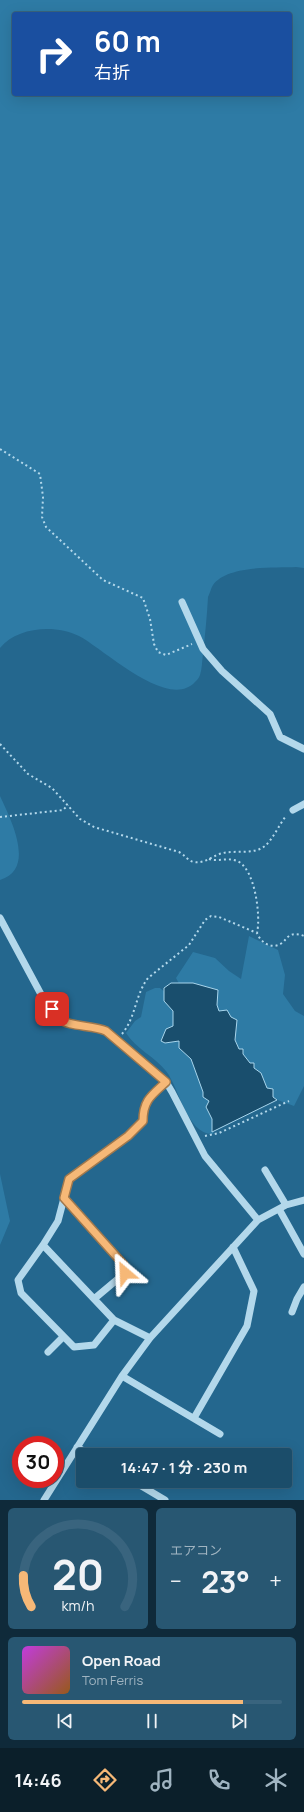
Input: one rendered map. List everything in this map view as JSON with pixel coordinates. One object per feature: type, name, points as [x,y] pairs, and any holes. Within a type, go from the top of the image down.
[{"type":"street","points":[[182,602],[204,649],[222,671],[270,714],[280,737],[304,749]]},
{"type":"street","points":[[293,810],[304,804]]},
{"type":"street","points":[[0,918],[43,998],[61,1020],[70,1024],[99,1028],[118,1040],[166,1082],[205,1156],[258,1220]]},
{"type":"street","points":[[114,1320],[94,1345],[74,1347],[21,1293],[18,1280],[58,1221],[69,1179],[128,1136],[143,1121],[143,1109],[148,1099],[166,1082]]},
{"type":"street","points":[[265,1170],[304,1254]]},
{"type":"street","points":[[64,1198],[124,1265],[125,1273],[94,1299]]},
{"type":"street","points":[[44,1500],[122,1376],[150,1338],[258,1220],[283,1207],[304,1200]]},
{"type":"street","points":[[43,1245],[114,1320],[150,1338]]},
{"type":"street","points":[[194,1418],[247,1326],[254,1292],[233,1247]]},
{"type":"street","points":[[292,1312],[304,1287]]},
{"type":"street","points":[[48,1352],[64,1337]]},
{"type":"street","points":[[122,1376],[220,1434]]},
{"type":"street","points":[[145,1488],[165,1500]]},
{"type":"path","points":[[0,449],[40,474],[43,497],[42,518],[46,528],[103,580],[143,598],[150,619],[154,644],[158,652],[166,655],[200,640]]},
{"type":"path","points":[[0,744],[28,774],[52,788],[80,819],[94,827],[179,852],[190,861],[196,863],[209,859],[217,854],[246,852],[265,846],[286,816],[293,810]]},
{"type":"path","points":[[0,817],[63,810],[68,806]]},
{"type":"path","points":[[209,859],[214,861],[237,861],[244,866],[251,879],[258,911],[257,933],[259,939],[266,944],[274,946],[281,944],[289,936],[295,934],[304,936]]},
{"type":"path","points":[[118,1040],[129,1025],[143,985],[148,978],[189,945],[205,920],[211,916],[219,917],[257,933]]},
{"type":"path","points":[[196,1138],[219,1133],[289,1101]]},
{"type":"shaded area","points":[[0,0],[304,0],[304,568],[264,568],[240,571],[229,574],[213,585],[208,597],[202,668],[200,675],[195,682],[183,689],[169,689],[153,684],[136,675],[79,636],[69,632],[48,629],[37,630],[26,632],[7,641],[0,648]]},
{"type":"shaded area","points":[[0,796],[14,829],[18,842],[19,854],[17,865],[11,874],[0,880]]},
{"type":"shaded area","points":[[249,936],[278,950],[285,975],[283,994],[295,1011],[304,1016],[304,1086],[294,1106],[267,1096],[182,989],[176,978],[193,952],[215,958],[229,971],[241,979]]},
{"type":"shaded area","points":[[171,983],[193,983],[218,990],[217,1005],[219,1011],[227,1010],[231,1017],[237,1020],[235,1040],[239,1049],[243,1049],[243,1054],[250,1063],[254,1063],[254,1068],[261,1073],[267,1088],[273,1089],[273,1097],[277,1100],[212,1132],[212,1119],[206,1107],[209,1101],[203,1097],[203,1092],[191,1059],[179,1048],[179,1041],[165,1043],[161,1041],[166,1029],[173,1026],[173,1011],[164,1001],[164,988]]},
{"type":"shaded area","points":[[155,988],[160,988],[168,995],[182,1040],[203,1078],[216,1126],[213,1134],[204,1132],[190,1119],[171,1078],[166,1071],[135,1044],[126,1033],[135,1021],[141,1017],[146,992]]},
{"type":"shaded area","points":[[0,1174],[10,1221],[0,1245]]},
{"type":"route","points":[[52,1009],[61,1020],[70,1024],[99,1028],[106,1031],[166,1082],[148,1099],[143,1109],[143,1121],[128,1136],[69,1179],[64,1198],[124,1265],[125,1273]]}]
